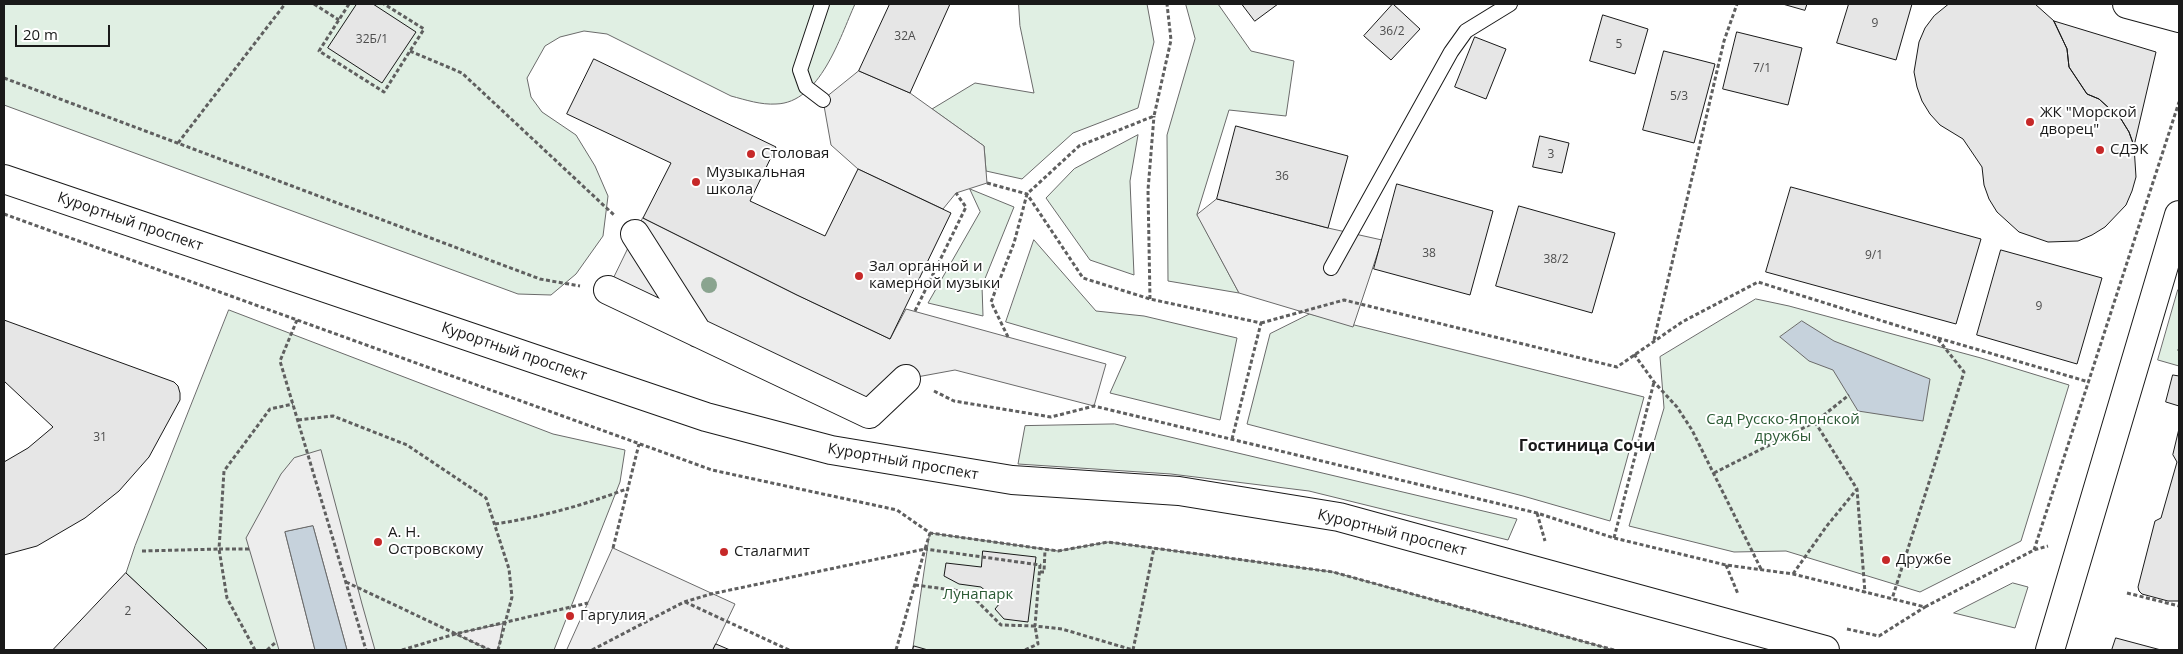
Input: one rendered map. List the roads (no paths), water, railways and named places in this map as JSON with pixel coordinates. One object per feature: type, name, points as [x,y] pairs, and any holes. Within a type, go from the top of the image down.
[{"type":"main road","points":[[2127,4],[2179,18]]},
{"type":"main road","name":"Курортный проспект","points":[[4,179],[706,417],[831,450],[1012,480],[1179,491],[1339,517],[1825,650]]},
{"type":"main road","points":[[2050,650],[2066,548],[2179,215]]},
{"type":"main road","points":[[635,234],[698,333]]},
{"type":"main road","points":[[608,290],[869,414],[906,379]]},
{"type":"lane","points":[[822,4],[800,70],[806,87],[823,100]]},
{"type":"lane","points":[[1331,268],[1451,52],[1466,31],[1510,4]]},
{"type":"place","name":"ЖК \"Морской дворец\"","points":[[2030,122]]},
{"type":"place","name":"СДЭК","points":[[2100,150]]},
{"type":"place","name":"Столовая","points":[[751,154]]},
{"type":"place","name":"Музыкальная школа","points":[[696,182]]},
{"type":"place","name":"Зал органной и камерной музыки","points":[[859,276]]},
{"type":"place","name":"А. Н. Островскому","points":[[378,542]]},
{"type":"place","name":"Сталагмит","points":[[724,552]]},
{"type":"place","name":"Дружбе","points":[[1886,560]]},
{"type":"place","name":"Гаргулия","points":[[570,616]]},
{"type":"district","name":"Гостиница Сочи","points":[[1587,446]]},
{"type":"park label","name":"Сад Русско-Японской дружбы","points":[[1783,428]]},
{"type":"park label","name":"Лунапарк","points":[[978,595]]}]
